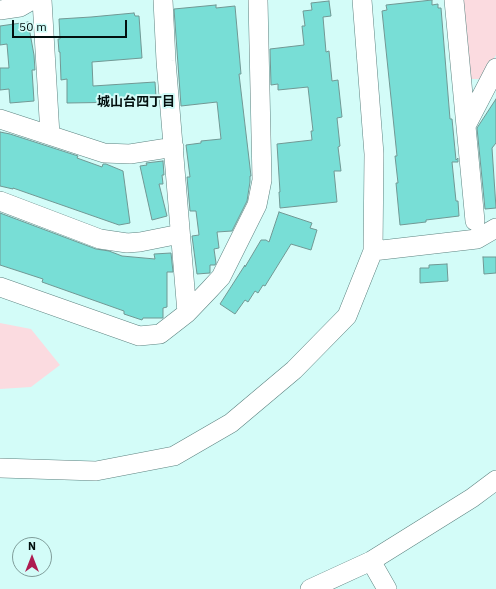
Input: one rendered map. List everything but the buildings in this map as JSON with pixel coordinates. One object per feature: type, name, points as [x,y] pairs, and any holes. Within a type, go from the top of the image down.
[{"type":"street","points":[[0,10],[20,7],[32,0]]},
{"type":"street","points":[[42,0],[50,135]]},
{"type":"street","points":[[163,0],[166,61],[187,313]]},
{"type":"street","points":[[0,287],[139,336],[160,334],[187,313],[221,277],[257,205],[262,180],[258,0]]},
{"type":"street","points":[[0,468],[96,471],[174,456],[231,423],[294,370],[347,316],[373,251],[374,154],[362,0]]},
{"type":"street","points":[[454,0],[467,124],[475,221]]},
{"type":"street","points":[[467,124],[496,68]]},
{"type":"street","points":[[0,119],[104,153],[130,154],[174,148]]},
{"type":"street","points":[[0,201],[100,239],[127,243],[180,234]]},
{"type":"street","points":[[373,251],[478,239],[496,228]]},
{"type":"street","points":[[310,589],[371,561],[472,498],[496,480]]},
{"type":"street","points":[[371,561],[387,589]]},
{"type":"shaded area","points":[[460,0],[496,0],[496,55],[481,79],[467,79]]},
{"type":"shaded area","points":[[0,323],[31,329],[60,365],[31,387],[0,389]]},
{"type":"district","name":"城山台四丁目","points":[[136,102]]}]
